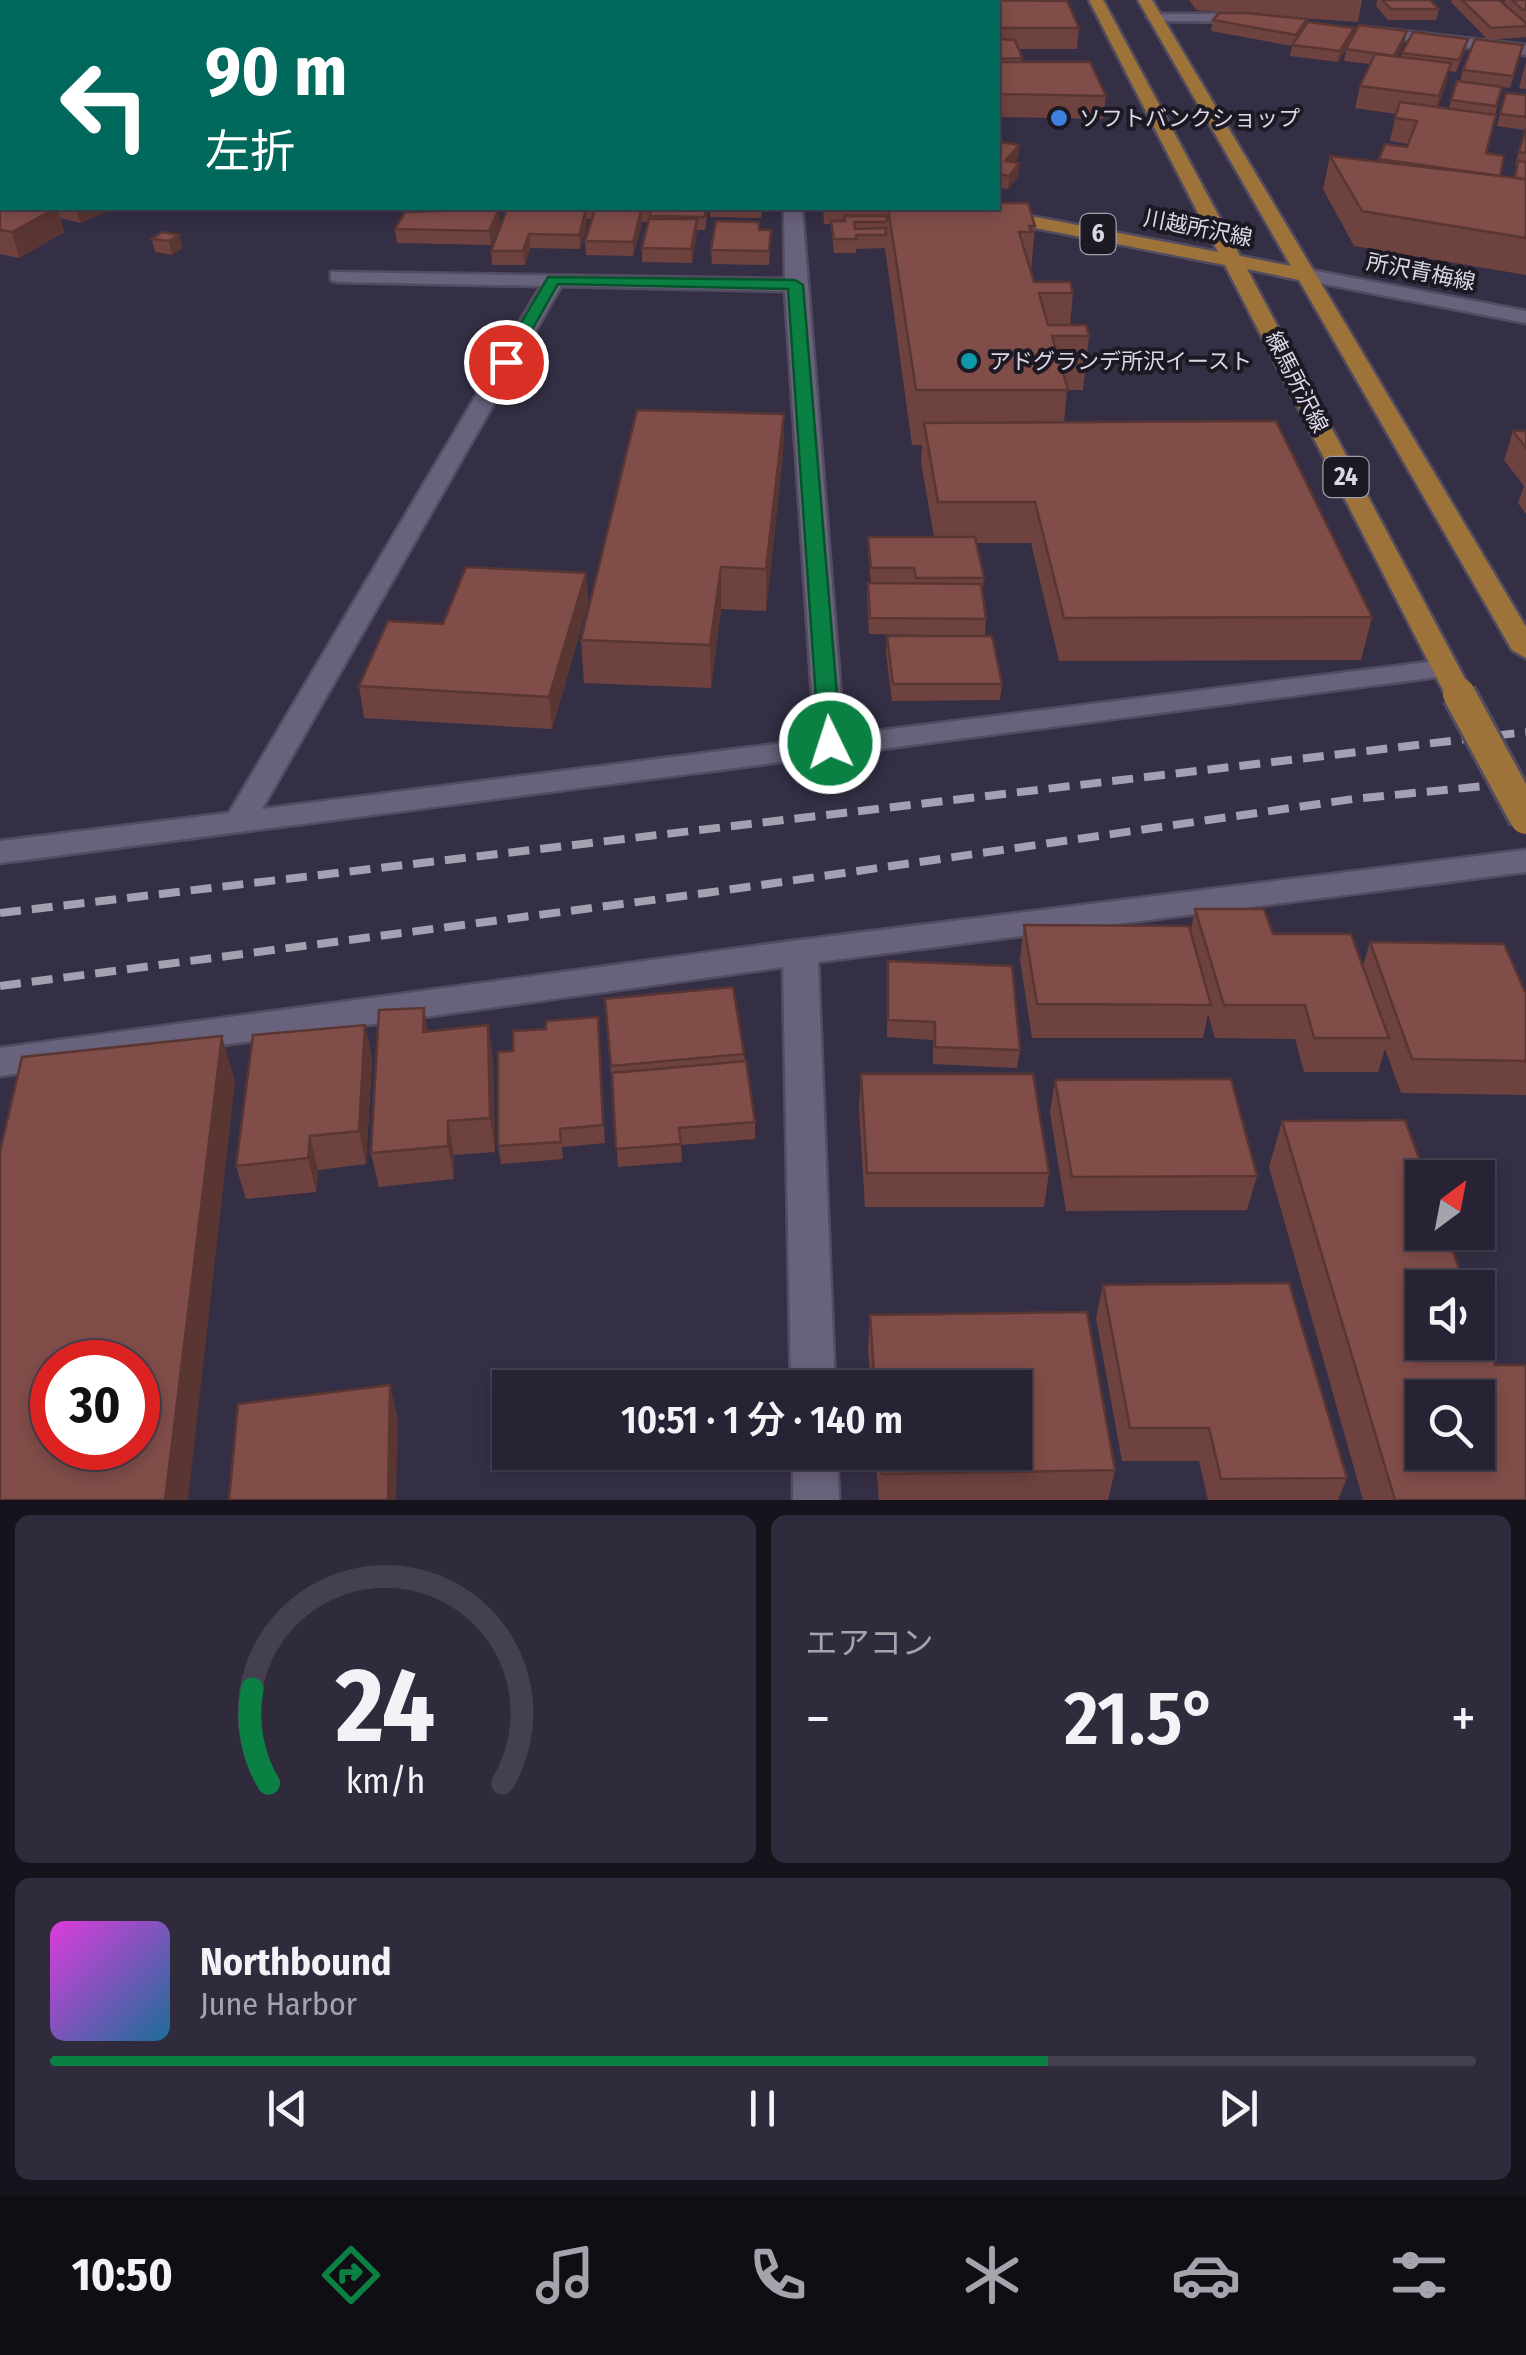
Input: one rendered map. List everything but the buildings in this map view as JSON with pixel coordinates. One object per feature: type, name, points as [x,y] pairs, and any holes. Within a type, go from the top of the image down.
[{"type":"main road","name":"練馬所沢線","points":[[1096,0],[1526,818]]},
{"type":"main road","name":"24","points":[[1150,8],[1526,650]]},
{"type":"main road","name":"川越所沢線","points":[[973,210],[1306,275]]},
{"type":"street","points":[[1150,8],[1282,22]]},
{"type":"street","points":[[1358,30],[1526,50]]},
{"type":"street","points":[[794,210],[795,285],[830,743]]},
{"type":"street","name":"所沢青梅線","points":[[1306,275],[1526,317]]},
{"type":"street","points":[[338,276],[795,285]]},
{"type":"street","points":[[240,822],[554,280]]},
{"type":"street","points":[[0,852],[830,743],[1452,681]]},
{"type":"street","points":[[0,1062],[800,952],[1526,860]]},
{"type":"street","points":[[800,952],[812,1370]]},
{"type":"street","points":[[815,1470],[816,1500]]},
{"type":"railway","points":[[0,913],[1526,732]]},
{"type":"railway","points":[[0,986],[713,892],[1353,799],[1526,782]]},
{"type":"place","name":"ソフトバンクショップ","points":[[1059,118]]},
{"type":"place","name":"アドグランデ所沢イースト","points":[[969,361]]},
{"type":"route","points":[[506,362],[554,280],[795,285],[830,743]]}]
